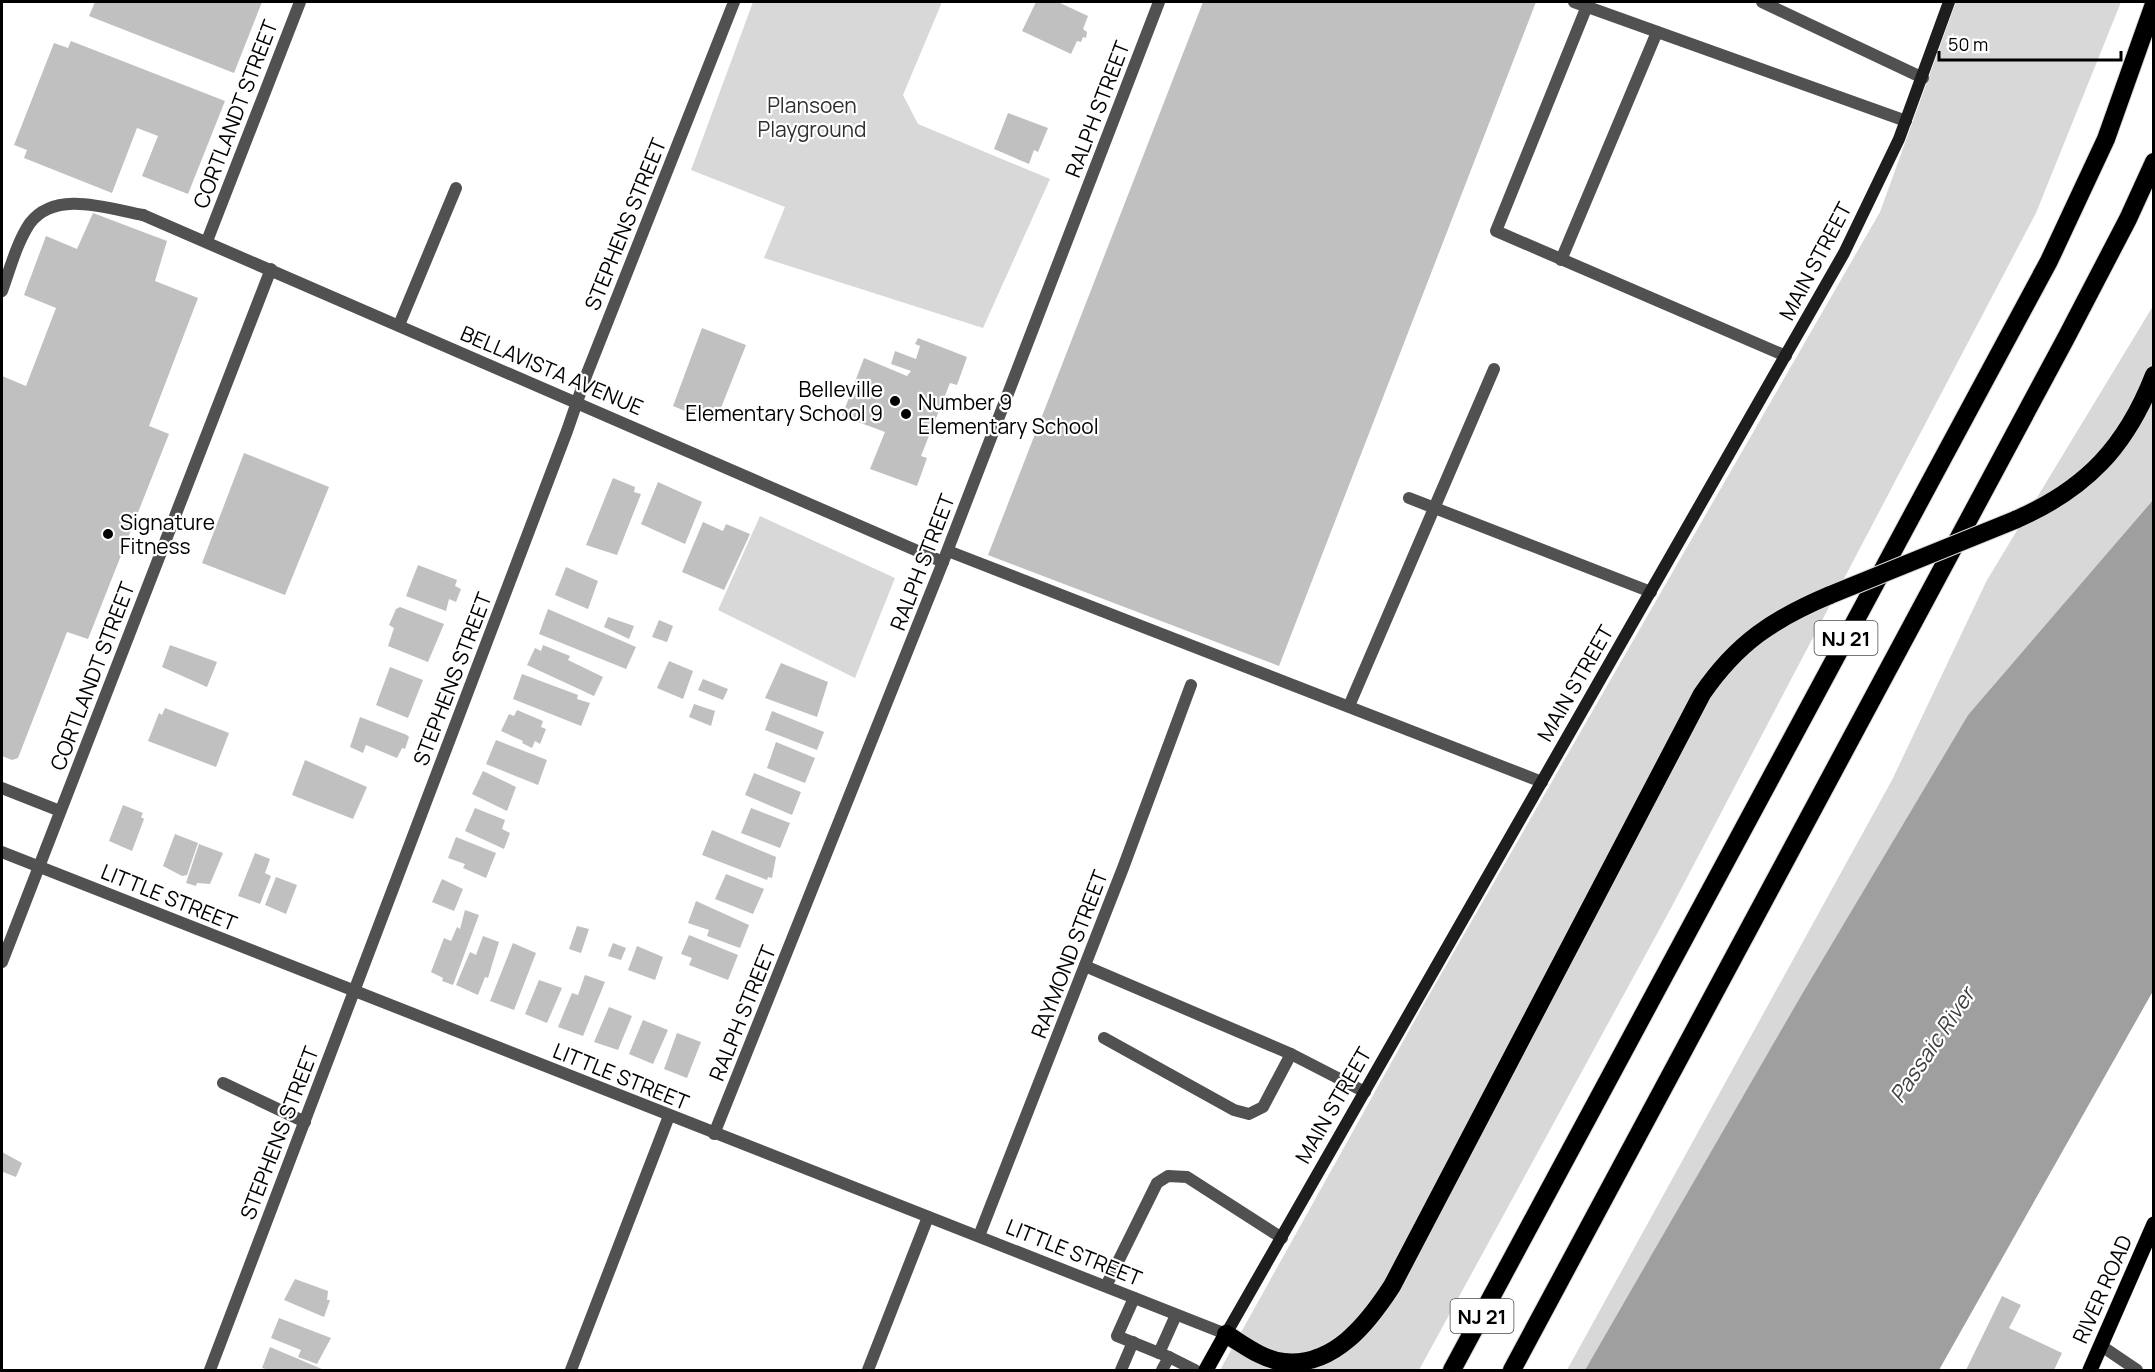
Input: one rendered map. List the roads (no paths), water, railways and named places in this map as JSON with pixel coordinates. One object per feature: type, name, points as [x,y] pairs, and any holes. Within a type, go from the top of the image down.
[{"type":"highway","name":"NJ 21","points":[[1452,1371],[2054,251],[2106,139],[2154,4]]},
{"type":"highway","name":"NJ 21","points":[[1512,1371],[2076,319],[2128,219],[2154,162]]},
{"type":"highway","points":[[1226,1334],[1261,1355],[1273,1359],[1284,1362],[1310,1360],[1336,1349],[1358,1332],[1377,1310],[1392,1286],[1702,694],[1721,666],[1751,638],[1798,608],[2044,508],[2069,492],[2111,454],[2128,431],[2154,375]]},
{"type":"main road","name":"RIVER ROAD","points":[[2090,1371],[2154,1224]]},
{"type":"main road","name":"MAIN STREET","points":[[1206,1371],[1226,1334]]},
{"type":"street","name":"CORTLANDT STREET","points":[[207,241],[300,2]]},
{"type":"street","name":"STEPHENS STREET","points":[[210,1371],[586,376],[734,2]]},
{"type":"street","name":"RALPH STREET","points":[[714,1134],[946,556],[1159,2]]},
{"type":"street","points":[[1574,2],[1906,121]]},
{"type":"street","points":[[1762,2],[1923,78]]},
{"type":"street","name":"MAIN STREET","points":[[1226,1334],[1786,356],[1868,206],[1906,121],[1949,2]]},
{"type":"street","points":[[1587,6],[1496,231],[1786,356]]},
{"type":"street","points":[[1561,260],[1657,32]]},
{"type":"street","points":[[399,325],[456,188]]},
{"type":"street","name":"BELLAVISTA AVENUE","points":[[2,291],[24,234],[43,211],[64,204],[79,203],[143,215],[578,402],[946,556],[1349,706],[1542,782]]},
{"type":"street","name":"CORTLANDT STREET","points":[[2,962],[271,269]]},
{"type":"street","points":[[1349,706],[1494,369]]},
{"type":"street","points":[[1409,498],[1651,592]]},
{"type":"street","name":"RAYMOND STREET","points":[[979,1236],[1085,966],[1191,685]]},
{"type":"street","points":[[2,788],[60,811]]},
{"type":"street","name":"LITTLE STREET","points":[[2,852],[1226,1334]]},
{"type":"street","points":[[1085,966],[1291,1054],[1365,1092]]},
{"type":"street","points":[[1104,1038],[1234,1110],[1249,1114],[1263,1107],[1291,1054]]},
{"type":"street","points":[[223,1083],[305,1122]]},
{"type":"street","points":[[571,1371],[669,1116]]},
{"type":"street","points":[[1106,1286],[1157,1183],[1168,1176],[1187,1177],[1282,1238]]},
{"type":"street","points":[[868,1371],[928,1217]]},
{"type":"street","points":[[1134,1298],[1117,1336],[1164,1355],[1195,1371]]},
{"type":"street","points":[[1162,1371],[1164,1355],[1176,1315]]},
{"type":"street","points":[[1120,1371],[1133,1342]]},
{"type":"street","points":[[2100,1345],[2137,1371]]},
{"type":"water","name":"Passaic River","points":[[2153,500],[2153,991],[1939,1370],[1585,1370],[1802,994],[1968,715]]},
{"type":"place","name":"Belleville Elementary School 9","points":[[895,401]]},
{"type":"place","name":"Number 9 Elementary School","points":[[906,414]]},
{"type":"place","name":"Signature Fitness","points":[[108,534]]},
{"type":"park label","name":"Plansoen Playground","points":[[812,117]]}]
